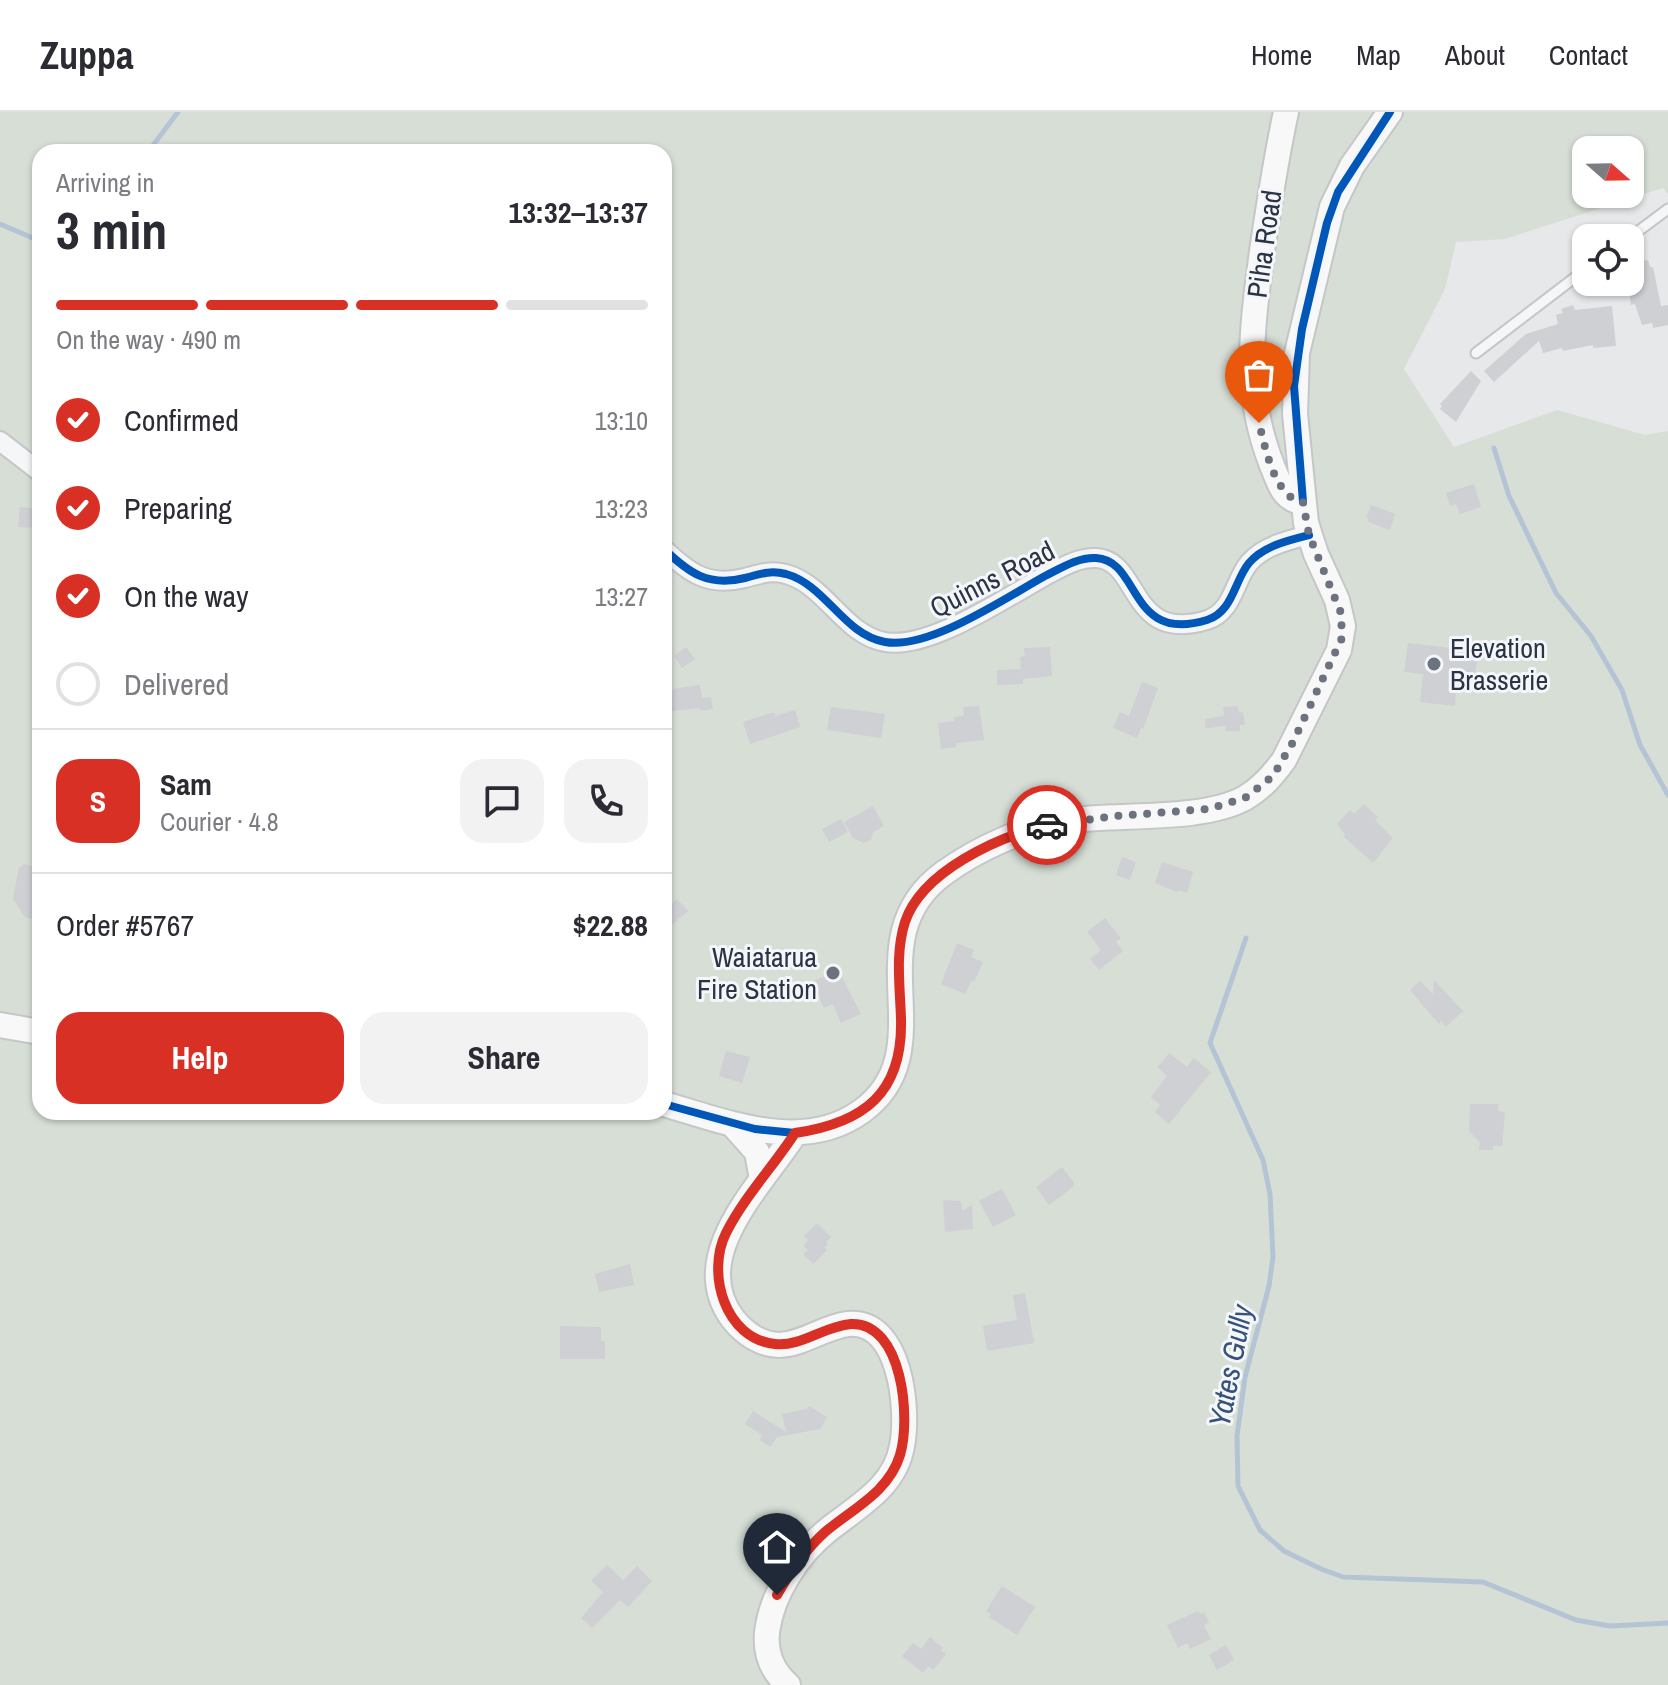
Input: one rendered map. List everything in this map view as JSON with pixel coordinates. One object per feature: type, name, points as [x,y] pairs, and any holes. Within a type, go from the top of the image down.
[{"type":"main road","name":"Piha Road","points":[[1286,112],[1269,201],[1250,356],[1253,399],[1267,453],[1284,494],[1303,502]]},
{"type":"main road","points":[[672,1106],[755,1129],[795,1133],[853,1118],[879,1097],[888,1085],[899,1056],[899,952],[906,921],[920,894],[946,871],[989,847],[1038,827],[1065,821],[1208,809],[1245,798],[1273,776],[1293,742],[1342,638],[1343,626],[1337,600],[1309,535],[1303,502],[1294,386],[1302,329],[1323,238],[1338,192],[1352,166],[1390,112]]},
{"type":"main road","points":[[0,1025],[32,1031]]},
{"type":"main road","points":[[732,1124],[757,1152],[762,1179]]},
{"type":"main road","points":[[788,1685],[771,1665],[766,1640],[777,1595],[814,1543],[888,1480],[900,1457],[903,1428],[896,1363],[878,1332],[855,1324],[844,1325],[799,1341],[777,1345],[755,1339],[725,1308],[719,1280],[720,1251],[725,1236],[795,1133]]},
{"type":"street","points":[[0,441],[32,466]]},
{"type":"street","name":"Quinns Road","points":[[672,557],[683,567],[707,580],[738,579],[772,571],[797,578],[815,589],[859,631],[883,642],[911,643],[941,632],[1068,564],[1096,557],[1105,559],[1122,572],[1143,606],[1156,617],[1178,624],[1205,621],[1222,610],[1248,564],[1257,555],[1290,539],[1309,535]]},
{"type":"lane","points":[[1644,227],[1668,209]]},
{"type":"lane","points":[[1476,353],[1572,280]]},
{"type":"shaded area","points":[[0,112],[1668,112],[1668,194],[1663,188],[1644,194],[1644,136],[1572,136],[1572,208],[1601,208],[1505,239],[1456,242],[1445,289],[1404,369],[1454,447],[1557,410],[1645,435],[1668,431],[1668,1685],[0,1685]]},
{"type":"building","points":[[1648,260],[1650,267],[1653,267],[1661,306],[1668,305],[1668,325],[1653,328],[1652,323],[1642,325],[1635,304],[1631,305],[1630,296],[1644,296],[1644,261]]},
{"type":"building","points":[[1573,305],[1575,310],[1612,306],[1616,346],[1593,348],[1593,345],[1543,353],[1539,341],[1494,382],[1484,371],[1526,334],[1558,324],[1556,315],[1563,313],[1561,309]]},
{"type":"building","points":[[1471,371],[1481,381],[1456,422],[1440,409],[1440,404]]},
{"type":"building","points":[[1474,484],[1481,507],[1460,514],[1456,504],[1450,506],[1446,493]]},
{"type":"building","points":[[1371,505],[1395,514],[1390,530],[1368,522],[1366,518]]},
{"type":"building","points":[[20,507],[32,508],[32,528],[18,527]]},
{"type":"building","points":[[1408,643],[1478,651],[1475,676],[1464,675],[1462,693],[1456,692],[1455,706],[1420,702],[1423,674],[1404,672]]},
{"type":"building","points":[[686,647],[695,659],[682,668],[674,656]]},
{"type":"building","points":[[1050,647],[1052,676],[1023,679],[1023,684],[997,685],[997,670],[1021,669],[1020,657],[1025,656],[1024,648]]},
{"type":"building","points":[[1142,682],[1158,688],[1137,738],[1113,728],[1120,712],[1129,716]]},
{"type":"building","points":[[700,685],[702,698],[711,697],[713,709],[672,711],[672,689]]},
{"type":"building","points":[[979,706],[984,740],[956,743],[956,747],[941,749],[938,723],[964,716],[963,707]]},
{"type":"building","points":[[1238,706],[1239,713],[1243,712],[1245,725],[1240,725],[1240,731],[1226,731],[1225,726],[1206,728],[1205,719],[1224,716],[1223,707]]},
{"type":"building","points":[[831,707],[885,714],[881,738],[827,730]]},
{"type":"building","points":[[795,710],[800,727],[750,744],[743,722],[771,713],[775,716]]},
{"type":"building","points":[[1364,804],[1393,838],[1373,863],[1343,836],[1345,834],[1337,824],[1350,810],[1354,814]]},
{"type":"building","points":[[873,806],[884,826],[873,832],[871,840],[863,843],[853,838],[844,822]]},
{"type":"building","points":[[841,819],[848,832],[829,842],[822,829]]},
{"type":"building","points":[[1122,857],[1136,862],[1130,880],[1116,875]]},
{"type":"building","points":[[1162,862],[1193,872],[1187,893],[1155,883]]},
{"type":"building","points":[[23,864],[32,866],[32,919],[25,917],[13,899],[19,867]]},
{"type":"building","points":[[677,899],[688,911],[672,925],[672,903]]},
{"type":"building","points":[[1105,918],[1121,938],[1116,942],[1123,951],[1099,970],[1090,959],[1101,950],[1087,932]]},
{"type":"building","points":[[957,943],[974,950],[971,957],[983,962],[965,994],[941,984]]},
{"type":"building","points":[[838,970],[861,1014],[841,1023],[833,1004],[824,1008],[812,982]]},
{"type":"building","points":[[1434,980],[1463,1011],[1446,1027],[1441,1021],[1439,1024],[1410,990],[1420,981],[1433,994]]},
{"type":"building","points":[[726,1051],[750,1057],[742,1083],[719,1076]]},
{"type":"building","points":[[1169,1053],[1187,1067],[1194,1058],[1211,1072],[1169,1124],[1155,1112],[1160,1105],[1151,1097],[1167,1076],[1158,1067]]},
{"type":"building","points":[[1470,1104],[1498,1104],[1498,1111],[1505,1112],[1502,1146],[1479,1150],[1480,1142],[1469,1131]]},
{"type":"building","points":[[1062,1167],[1074,1183],[1073,1187],[1049,1205],[1036,1187]]},
{"type":"building","points":[[1002,1189],[1016,1215],[993,1227],[979,1201]]},
{"type":"building","points":[[943,1200],[961,1201],[962,1211],[972,1205],[973,1229],[945,1232]]},
{"type":"building","points":[[817,1223],[831,1237],[826,1242],[827,1250],[813,1264],[803,1254],[808,1250],[804,1246],[808,1240],[804,1236]]},
{"type":"building","points":[[630,1264],[634,1285],[599,1292],[595,1274]]},
{"type":"building","points":[[1025,1293],[1034,1343],[987,1351],[983,1326],[1017,1320],[1013,1295]]},
{"type":"building","points":[[560,1326],[601,1327],[605,1359],[560,1359]]},
{"type":"building","points":[[809,1406],[827,1417],[820,1429],[777,1437],[770,1447],[760,1440],[762,1435],[745,1424],[753,1411],[786,1432],[782,1414]]},
{"type":"building","points":[[607,1565],[623,1580],[637,1566],[652,1581],[628,1607],[620,1600],[592,1628],[581,1618],[603,1592],[591,1581]]},
{"type":"building","points":[[1002,1586],[1035,1607],[1017,1635],[989,1617],[991,1614],[986,1611]]},
{"type":"building","points":[[1198,1611],[1200,1614],[1204,1612],[1209,1623],[1204,1625],[1211,1639],[1190,1649],[1187,1643],[1178,1648],[1167,1625]]},
{"type":"building","points":[[930,1637],[946,1654],[933,1670],[929,1666],[923,1673],[902,1656],[913,1643],[921,1649]]},
{"type":"building","points":[[1226,1645],[1234,1660],[1217,1670],[1209,1655]]},
{"type":"waterway","points":[[154,144],[178,112]]},
{"type":"waterway","points":[[0,224],[32,238]]},
{"type":"waterway","points":[[1494,448],[1509,496],[1556,593],[1591,636],[1622,690],[1640,745],[1668,795]]},
{"type":"waterway","name":"Yates Gully","points":[[1246,938],[1210,1043],[1263,1160],[1270,1194],[1273,1257],[1269,1286],[1245,1377],[1237,1436],[1238,1486],[1260,1530],[1284,1551],[1343,1577],[1483,1582],[1576,1620],[1610,1626],[1668,1623]]},
{"type":"cycle path","points":[[1303,502],[1294,386],[1302,329],[1327,223],[1338,192],[1390,112]]},
{"type":"cycle path","points":[[672,556],[700,576],[720,581],[765,573],[786,574],[813,588],[846,620],[871,638],[903,642],[944,630],[1063,567],[1089,558],[1110,562],[1149,611],[1163,621],[1181,624],[1207,620],[1216,616],[1228,603],[1244,570],[1255,557],[1277,544],[1309,535]]},
{"type":"cycle path","points":[[672,1106],[755,1129],[795,1133]]},
{"type":"way so far","points":[[1047,825],[1116,816],[1186,812],[1229,804],[1261,787],[1284,760],[1339,650],[1343,626],[1337,600],[1309,535],[1303,502],[1284,494],[1267,453],[1259,423]]},
{"type":"place","name":"Elevation Brasserie","points":[[1434,664]]},
{"type":"place","name":"Waiatarua Fire Station","points":[[833,973]]},
{"type":"route","points":[[777,1595],[814,1543],[888,1480],[900,1457],[903,1442],[899,1379],[891,1350],[878,1332],[868,1328],[844,1325],[799,1341],[777,1345],[755,1339],[744,1331],[725,1308],[721,1295],[719,1264],[725,1236],[795,1133],[853,1118],[879,1097],[888,1085],[895,1071],[901,1040],[899,952],[906,921],[920,894],[946,871],[966,859],[1011,837],[1047,825]]}]
